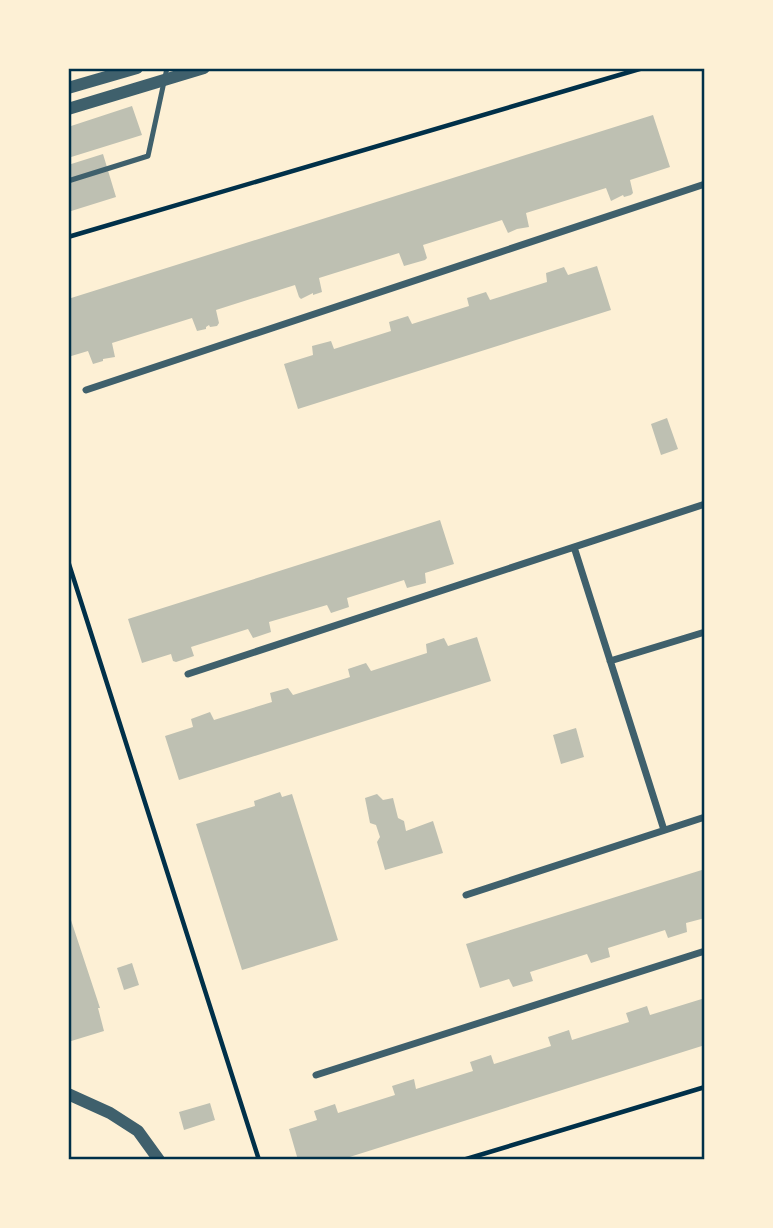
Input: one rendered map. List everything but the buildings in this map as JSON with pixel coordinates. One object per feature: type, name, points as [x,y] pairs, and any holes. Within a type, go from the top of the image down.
[{"type":"street","points":[[68,88],[137,68]]},
{"type":"street","points":[[68,109],[165,74],[204,68]]},
{"type":"street","points":[[86,390],[705,184]]},
{"type":"street","points":[[188,674],[705,503]]},
{"type":"street","points":[[574,547],[664,830]]},
{"type":"street","points":[[610,661],[705,632]]},
{"type":"street","points":[[466,895],[705,817]]},
{"type":"street","points":[[316,1075],[705,951]]},
{"type":"street","points":[[72,1100],[110,1113],[138,1131],[159,1160]]},
{"type":"lane","points":[[68,181],[148,156],[165,74]]},
{"type":"path","points":[[68,237],[643,68]]},
{"type":"path","points":[[68,561],[258,1160]]},
{"type":"path","points":[[463,1160],[705,1087]]}]
